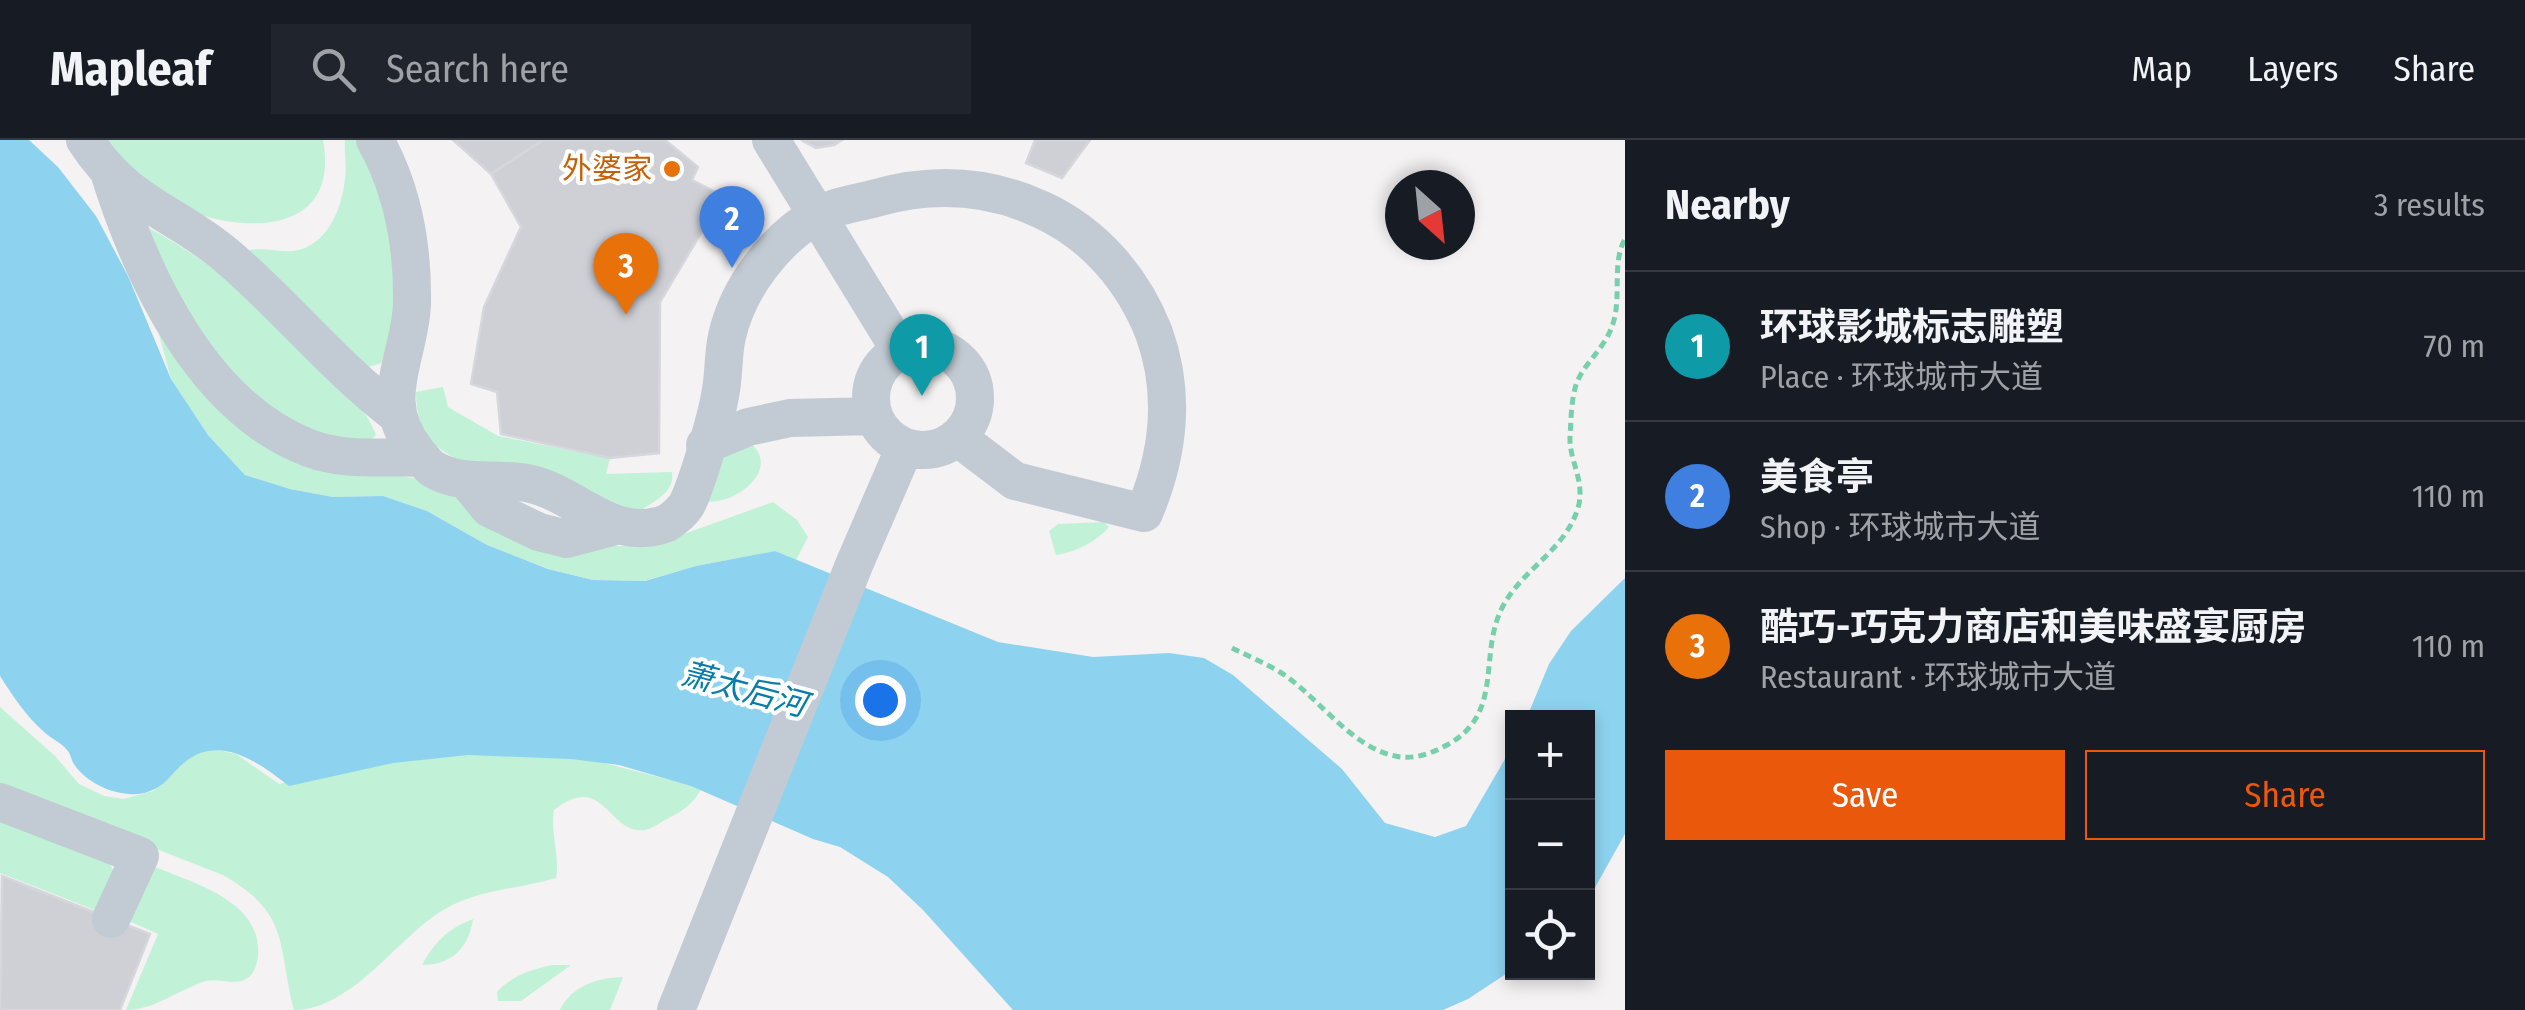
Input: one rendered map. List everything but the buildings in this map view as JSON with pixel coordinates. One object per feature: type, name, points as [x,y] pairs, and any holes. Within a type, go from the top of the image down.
[{"type":"street","points":[[86,140],[127,191],[222,252],[364,390],[396,414]]},
{"type":"street","points":[[375,140],[406,217],[412,307],[397,372],[396,414],[409,442],[432,468],[467,481],[500,478],[534,484],[616,526],[642,528],[669,522],[687,505],[721,393],[727,336],[750,280],[779,244],[819,214],[923,188],[975,189],[1027,203],[1077,230],[1099,249],[1135,294],[1158,346],[1168,402],[1163,459],[1144,513],[1015,481],[957,437]]},
{"type":"street","points":[[771,140],[901,352]]},
{"type":"street","points":[[109,172],[133,240],[176,329],[219,386],[245,409],[307,448],[367,459],[422,458]]},
{"type":"street","points":[[926,346],[943,350],[969,373],[975,390],[968,424],[942,446],[926,450],[905,447],[882,430],[874,416],[873,383],[880,368],[901,352],[926,346]]},
{"type":"street","points":[[705,445],[748,426],[790,418],[874,416]]},
{"type":"street","points":[[676,1010],[905,447]]},
{"type":"street","points":[[0,802],[140,856],[111,918]]},
{"type":"path","points":[[1232,648],[1284,675],[1373,749],[1398,758],[1427,755],[1453,742],[1475,722],[1485,700],[1491,636],[1503,606],[1527,573],[1559,546],[1578,504],[1580,473],[1570,444],[1576,383],[1603,348],[1614,320],[1619,250],[1625,238]]},
{"type":"green space","points":[[100,140],[323,140],[324,175],[314,200],[295,215],[270,222],[240,223],[210,218],[156,195]]},
{"type":"green space","points":[[345,140],[359,140],[379,194],[392,250],[395,307],[390,336],[381,363],[369,367],[350,356],[247,251],[294,251],[306,248],[324,234],[343,191]]},
{"type":"green space","points":[[145,226],[216,271],[279,323],[352,396],[376,435],[366,445],[325,444],[272,416],[199,342]]},
{"type":"green space","points":[[152,308],[171,342],[348,467],[424,480],[590,544],[621,546],[684,534],[773,502],[797,520],[808,537],[796,560],[775,551],[696,566],[644,581],[593,580],[549,569],[487,545],[427,511],[383,496],[333,497],[245,475],[208,435],[171,379]]},
{"type":"green space","points":[[443,387],[448,407],[498,436],[610,458],[606,474],[672,472],[670,486],[638,512],[462,462],[433,442],[419,417],[416,392]]},
{"type":"green space","points":[[750,443],[759,453],[758,474],[728,498],[704,501],[725,453]]},
{"type":"green space","points":[[1104,522],[1109,527],[1092,542],[1056,555],[1049,531],[1058,524]]},
{"type":"green space","points":[[0,707],[55,756],[79,784],[104,796],[124,799],[153,791],[190,755],[209,748],[236,754],[279,784],[438,752],[584,758],[702,788],[683,810],[645,830],[622,823],[595,800],[571,800],[554,810],[556,878],[458,902],[428,921],[356,985],[316,1007],[294,1010],[278,932],[271,917],[245,889],[223,875],[0,788]]},
{"type":"green space","points":[[0,817],[101,857],[111,866],[115,876],[100,912],[0,873]]},
{"type":"green space","points":[[153,866],[222,896],[249,920],[258,955],[250,976],[240,981],[206,981],[147,1007],[126,1010],[158,934],[129,921]]},
{"type":"green space","points":[[473,919],[457,953],[442,962],[422,965],[443,937]]},
{"type":"green space","points":[[552,965],[571,965],[521,1001],[498,1001],[497,992],[509,981]]},
{"type":"green space","points":[[623,977],[610,1010],[560,1010],[571,995],[586,985]]},
{"type":"water","name":"萧太后河","points":[[0,140],[29,140],[58,167],[96,216],[128,276],[171,379],[208,435],[245,475],[333,497],[383,496],[427,511],[487,545],[548,569],[593,580],[645,581],[696,566],[775,551],[998,642],[1093,657],[1169,653],[1204,658],[1233,675],[1342,769],[1385,823],[1435,837],[1466,826],[1505,759],[1505,975],[1443,1010],[1013,1010],[888,877],[840,847],[691,786],[619,765],[468,755],[393,763],[289,786],[253,761],[212,750],[185,762],[150,791],[119,793],[80,772],[65,747],[31,718],[0,676]]},
{"type":"water","points":[[1625,578],[1625,834],[1595,888],[1595,710],[1530,710],[1549,664],[1571,631]]},
{"type":"place","name":"外婆家","points":[[672,169]]},
{"type":"place","name":"美食亭","points":[[732,268]]},
{"type":"place","name":"酷巧-巧克力商店和美味盛宴厨房","points":[[626,315]]},
{"type":"place","name":"环球影城标志雕塑","points":[[922,396]]}]
